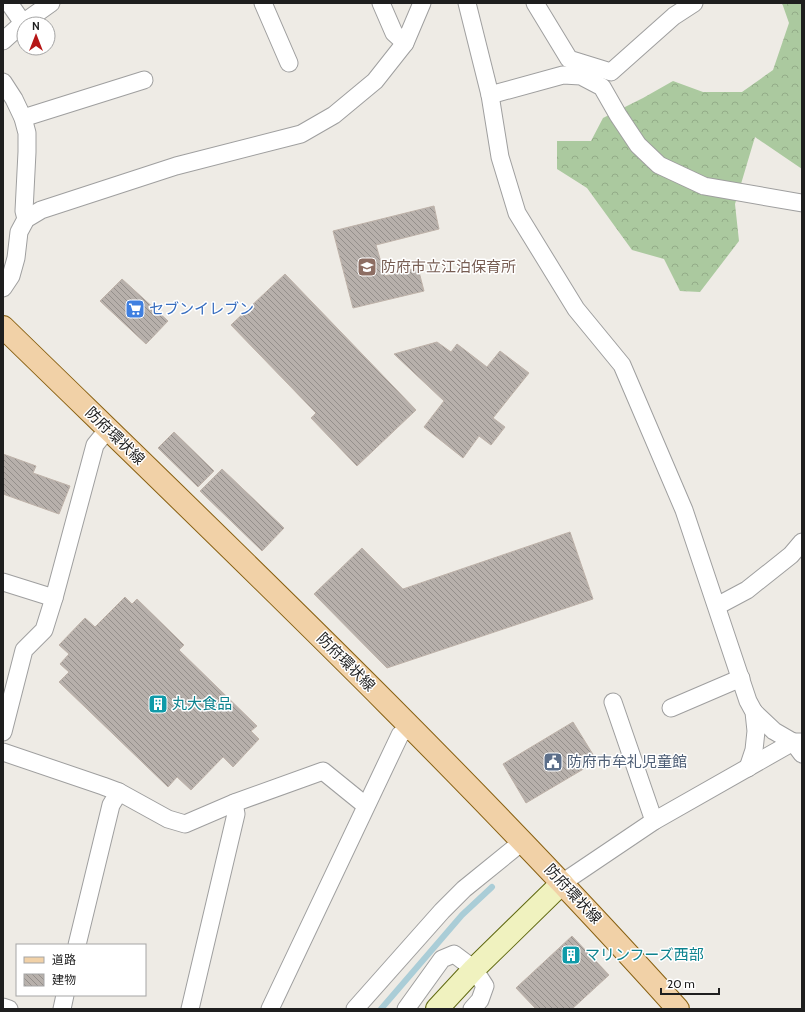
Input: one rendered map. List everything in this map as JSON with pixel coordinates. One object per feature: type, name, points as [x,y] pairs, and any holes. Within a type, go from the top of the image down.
[{"type":"main road","name":"防府環状線","points":[[3,327],[346,661],[562,883],[678,1009]]},
{"type":"street","points":[[9,3],[18,16]]},
{"type":"street","points":[[33,16],[51,3]]},
{"type":"street","points":[[264,3],[289,63]]},
{"type":"street","points":[[381,3],[394,33],[405,43]]},
{"type":"street","points":[[4,286],[10,276],[16,258],[19,232],[26,219],[41,210],[176,166],[301,134],[334,115],[375,81],[405,43],[422,3]]},
{"type":"street","points":[[467,3],[490,95],[500,157],[517,213],[576,309],[622,365],[684,510],[748,701],[754,712],[774,731],[799,746]]},
{"type":"street","points":[[537,4],[569,59],[611,72],[674,16],[694,3]]},
{"type":"street","points":[[3,41],[16,29]]},
{"type":"street","points":[[490,95],[563,75],[581,76],[602,87],[618,115],[638,144],[659,164],[704,186],[802,203]]},
{"type":"street","points":[[23,118],[144,80]]},
{"type":"street","points":[[3,82],[14,99],[23,118],[27,133],[24,211],[26,219]]},
{"type":"street","points":[[3,732],[24,650],[44,630],[95,445],[108,429]]},
{"type":"street","points":[[717,606],[747,590],[790,555],[802,542]]},
{"type":"street","points":[[3,582],[54,598]]},
{"type":"street","points":[[671,708],[741,678]]},
{"type":"street","points":[[613,702],[654,821]]},
{"type":"street","points":[[748,768],[754,750],[756,731],[754,712]]},
{"type":"street","points":[[270,1009],[400,735],[410,726]]},
{"type":"street","points":[[437,1009],[474,969],[562,883],[654,821],[748,768],[799,746]]},
{"type":"street","points":[[3,752],[119,792],[168,819],[185,824],[234,803],[323,771],[360,801],[367,803]]},
{"type":"street","points":[[77,944],[111,805],[119,792]]},
{"type":"street","points":[[190,1009],[236,814],[234,803]]},
{"type":"street","points":[[355,1009],[448,905],[464,889],[522,842]]},
{"type":"street","points":[[406,1009],[442,959],[454,954],[474,969],[485,986],[480,1000],[472,1009]]},
{"type":"street","points":[[62,1009],[65,996]]},
{"type":"street","points":[[3,1007],[9,1009]]},
{"type":"green space","points":[[782,3],[802,3],[802,169],[755,137],[735,204],[739,241],[700,292],[680,291],[664,259],[632,250],[587,188],[557,169],[557,141],[591,141],[603,118],[673,81],[703,92],[742,92],[773,70],[789,23]]},
{"type":"building","points":[[434,206],[439,229],[376,245],[385,276],[418,268],[424,291],[353,308],[333,231]]},
{"type":"building","points":[[285,274],[416,410],[357,466],[311,418],[316,413],[231,325]]},
{"type":"building","points":[[122,279],[168,321],[146,344],[100,301]]},
{"type":"building","points":[[437,342],[451,352],[457,344],[487,367],[500,351],[529,373],[493,418],[505,427],[491,445],[479,436],[463,458],[424,427],[444,401],[394,354]]},
{"type":"building","points":[[174,432],[214,471],[198,487],[158,448]]},
{"type":"building","points":[[3,454],[36,466],[33,473],[70,486],[59,514],[3,494]]},
{"type":"building","points":[[222,469],[284,528],[262,551],[200,491]]},
{"type":"building","points":[[570,532],[593,599],[387,668],[314,594],[362,548],[403,589]]},
{"type":"building","name":"丸大食品","points":[[125,597],[132,604],[137,599],[184,645],[179,650],[257,726],[251,731],[259,739],[233,767],[223,757],[191,790],[177,777],[168,787],[59,682],[69,672],[60,664],[69,654],[59,645],[85,618],[95,627]]},
{"type":"building","points":[[573,722],[597,761],[526,803],[503,764]]},
{"type":"building","name":"マリンフーズ西部","points":[[572,936],[609,975],[572,1009],[536,1009],[516,988]]},
{"type":"waterway","points":[[381,1009],[462,915],[492,887]]},
{"type":"place","name":"防府市立江泊保育所","points":[[367,267]]},
{"type":"place","name":"セブンイレブン","points":[[135,309]]},
{"type":"place","name":"丸大食品","points":[[158,704]]},
{"type":"place","name":"防府市牟礼児童館","points":[[553,762]]},
{"type":"place","name":"マリンフーズ西部","points":[[571,955]]}]
